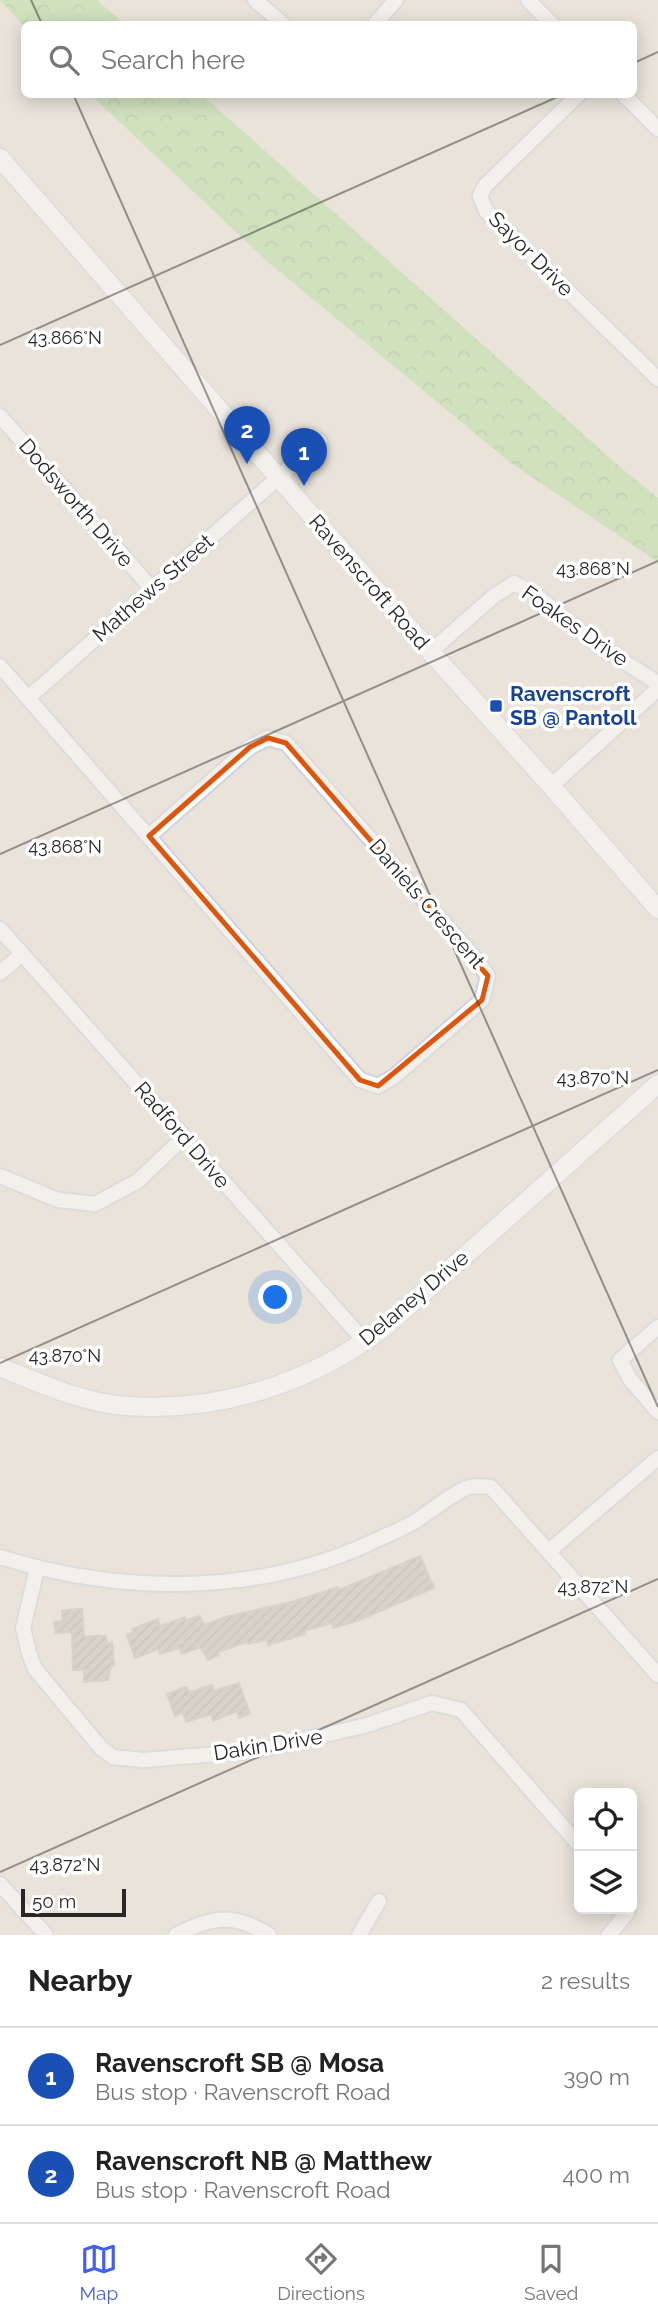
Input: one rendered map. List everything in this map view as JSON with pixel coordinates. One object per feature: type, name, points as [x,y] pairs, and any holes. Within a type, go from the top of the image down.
[{"type":"street","points":[[255,0],[280,21]]},
{"type":"street","points":[[377,21],[396,0]]},
{"type":"street","points":[[528,0],[549,21]]},
{"type":"street","name":"Sayor Drive","points":[[575,98],[485,186],[480,196],[486,211],[658,379]]},
{"type":"street","points":[[627,98],[658,129]]},
{"type":"street","name":"Ravenscroft Road","points":[[0,158],[430,652],[658,909]]},
{"type":"street","name":"Dodsworth Drive","points":[[0,416],[152,589]]},
{"type":"street","name":"Mathews Street","points":[[28,698],[320,441]]},
{"type":"street","name":"Foakes Drive","points":[[430,652],[494,596],[514,583],[536,595],[599,646],[658,683]]},
{"type":"street","name":"Daniels Crescent","points":[[0,666],[360,1080],[378,1086],[396,1076],[482,1000],[488,976],[286,743],[268,738],[250,747],[149,836]]},
{"type":"street","points":[[551,786],[658,689]]},
{"type":"street","name":"Radford Drive","points":[[0,929],[365,1342]]},
{"type":"street","points":[[0,973],[22,954]]},
{"type":"street","name":"Delaney Drive","points":[[0,1367],[60,1392],[116,1405],[186,1405],[250,1395],[287,1383],[329,1363],[386,1326],[658,1084]]},
{"type":"street","points":[[0,1176],[58,1200],[95,1204],[138,1181],[184,1137]]},
{"type":"street","points":[[658,1327],[620,1360],[630,1379],[658,1412]]},
{"type":"street","points":[[549,1551],[658,1458]]},
{"type":"street","points":[[0,1557],[37,1569],[105,1581],[185,1585],[256,1578],[352,1551],[413,1523],[468,1487],[491,1487],[658,1675]]},
{"type":"street","name":"Dakin Drive","points":[[37,1569],[23,1628],[35,1670],[101,1748],[113,1757],[144,1760],[256,1751],[367,1725],[432,1703],[461,1710],[574,1839]]},
{"type":"street","points":[[0,1884],[46,1935]]},
{"type":"street","points":[[359,1935],[379,1902]]},
{"type":"street","points":[[609,1935],[626,1914]]},
{"type":"street","points":[[176,1935],[200,1922],[238,1920],[269,1935]]},
{"type":"highlighted area","points":[[268,738],[286,743],[488,976],[482,1000],[378,1086],[360,1080],[149,836],[250,747]]},
{"type":"green space","points":[[0,0],[97,0],[121,21],[21,21]]},
{"type":"green space","points":[[94,98],[205,98],[658,498],[658,562],[511,463],[268,262]]},
{"type":"building","points":[[420,1556],[434,1588],[357,1621],[333,1628],[332,1623],[268,1645],[267,1640],[247,1642],[218,1652],[219,1655],[208,1660],[200,1647],[182,1654],[179,1648],[160,1654],[158,1649],[135,1658],[127,1635],[134,1632],[132,1629],[158,1619],[160,1626],[185,1617],[186,1620],[200,1616],[204,1625],[338,1587],[339,1590]]},
{"type":"building","points":[[82,1609],[84,1636],[106,1636],[107,1644],[112,1642],[114,1665],[111,1666],[108,1680],[84,1682],[84,1670],[73,1670],[72,1632],[56,1633],[54,1622],[63,1621],[62,1610]]},
{"type":"building","points":[[239,1683],[250,1714],[239,1718],[237,1711],[213,1721],[211,1714],[186,1722],[183,1712],[175,1716],[167,1694],[186,1687],[189,1692],[212,1685],[214,1691]]},
{"type":"place","name":"Ravenscroft NB @ Matthew","points":[[247,464]]},
{"type":"place","name":"Ravenscroft SB @ Mosa","points":[[304,486]]},
{"type":"place","name":"Ravenscroft SB @ Pantoll","points":[[496,706]]}]
